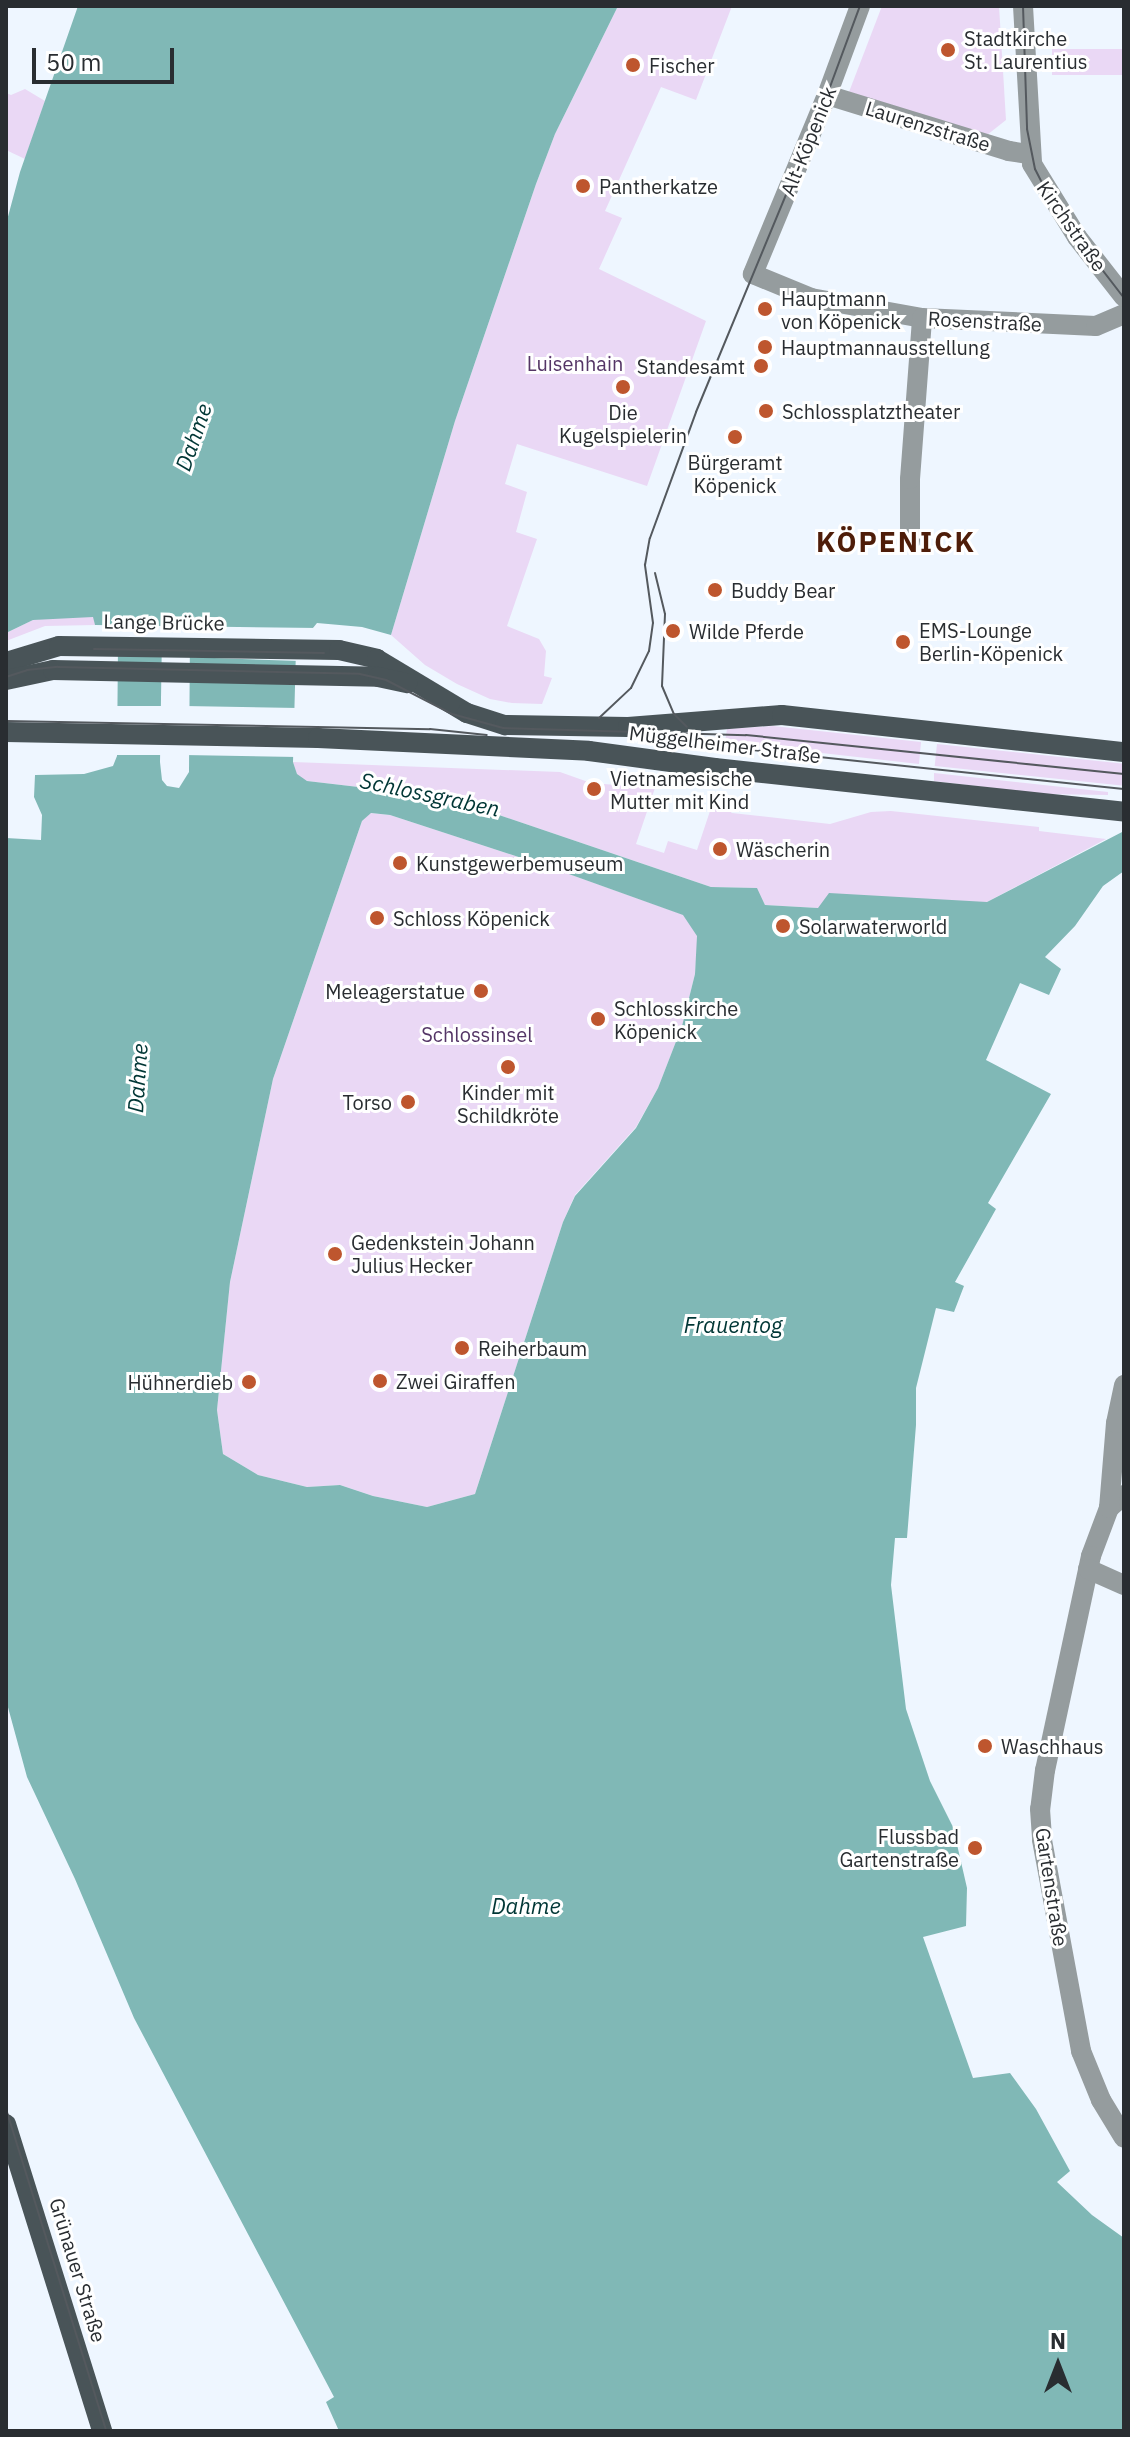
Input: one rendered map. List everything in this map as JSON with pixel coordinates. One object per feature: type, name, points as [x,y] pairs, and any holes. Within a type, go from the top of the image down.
[{"type":"main road","name":"Lange Brücke","points":[[6,662],[47,648],[94,645],[324,649]]},
{"type":"main road","name":"Müggelheimer Straße","points":[[324,649],[377,659],[478,718],[505,725],[652,726],[782,715],[1124,752]]},
{"type":"main road","name":"Müggelheimer Straße","points":[[6,680],[53,670],[323,676],[385,678],[430,691]]},
{"type":"main road","name":"Müggelheimer Straße","points":[[6,732],[318,738],[589,751],[725,769],[1124,812]]},
{"type":"main road","name":"Grünauer Straße","points":[[6,2124],[102,2431]]},
{"type":"street","name":"Alt-Köpenick","points":[[753,274],[860,6]]},
{"type":"street","name":"Kirchstraße","points":[[1023,6],[1029,154],[1048,195],[1124,297]]},
{"type":"street","name":"Laurenzstraße","points":[[827,95],[1009,151],[1029,154]]},
{"type":"street","name":"Rosenstraße","points":[[753,274],[811,298],[922,318],[1096,326],[1124,314]]},
{"type":"street","points":[[910,541],[910,479],[922,318]]},
{"type":"street","name":"Gartenstraße","points":[[1124,1385],[1116,1423],[1117,1501],[1088,1569],[1045,1770],[1041,1825],[1081,2051],[1101,2100],[1124,2138]]},
{"type":"street","points":[[1088,1569],[1124,1585]]},
{"type":"green space","name":"Luisenhain","points":[[618,6],[732,6],[696,100],[661,87],[605,211],[622,218],[599,269],[706,321],[647,486],[517,444],[505,484],[527,492],[516,532],[537,539],[507,626],[539,639],[546,651],[544,676],[552,678],[542,704],[512,703],[490,699],[457,684],[425,665],[391,635],[455,421],[536,184],[555,134]]},
{"type":"green space","points":[[882,6],[999,6],[1006,120],[987,135],[849,92]]},
{"type":"green space","points":[[1052,49],[1124,49],[1124,75],[1052,75]]},
{"type":"green space","points":[[25,89],[45,101],[25,159],[6,150],[6,93],[11,95]]},
{"type":"green space","points":[[59,616],[94,617],[95,625],[45,626],[6,641],[6,633],[33,620]]},
{"type":"green space","points":[[773,726],[921,742],[919,764],[725,742],[727,729]]},
{"type":"green space","points":[[937,744],[1124,764],[1122,786],[935,766]]},
{"type":"green space","points":[[293,762],[560,772],[591,783],[655,788],[636,844],[664,853],[668,841],[697,850],[714,799],[732,813],[830,824],[871,812],[891,811],[1039,827],[1039,831],[1106,839],[987,902],[818,908],[765,905],[756,888],[711,887],[493,813],[367,788],[307,781],[297,775]]},
{"type":"green space","points":[[934,773],[1108,792],[1108,795],[1042,794],[934,781]]},
{"type":"green space","name":"Schlossinsel","points":[[370,813],[390,815],[684,915],[698,936],[695,974],[682,1026],[658,1088],[636,1127],[575,1195],[563,1222],[475,1494],[427,1507],[373,1496],[340,1485],[307,1487],[258,1475],[223,1454],[217,1410],[230,1282],[273,1079],[362,821]]},
{"type":"water","name":"Dahme","points":[[78,6],[618,6],[555,134],[536,184],[455,421],[391,635],[362,627],[317,623],[296,649],[293,762],[297,774],[307,781],[367,788],[493,813],[711,887],[757,888],[765,905],[818,908],[829,893],[987,902],[1124,831],[1124,871],[1103,886],[1075,926],[1045,957],[1061,969],[1049,995],[1020,983],[986,1060],[1051,1094],[988,1203],[996,1209],[955,1282],[964,1286],[954,1312],[936,1308],[916,1388],[907,1538],[895,1538],[891,1585],[906,1709],[930,1781],[953,1827],[967,1888],[966,1926],[923,1937],[973,2078],[1010,2073],[1036,2109],[1070,2171],[1057,2182],[1092,2215],[1124,2238],[1124,2431],[339,2431],[326,2402],[334,2397],[134,2018],[75,1879],[27,1777],[6,1700],[6,838],[41,840],[42,815],[34,797],[35,775],[84,774],[113,766],[117,756],[118,645],[95,625],[93,617],[33,620],[6,633],[6,224],[20,172]],"holes":[[[168,627],[184,627],[190,634],[189,772],[179,788],[167,786],[162,780],[160,762],[162,635]],[[371,813],[390,815],[683,915],[697,936],[695,974],[682,1026],[658,1088],[636,1128],[575,1196],[563,1222],[475,1494],[427,1507],[373,1496],[340,1485],[307,1487],[258,1475],[223,1454],[217,1410],[230,1282],[273,1079],[362,821]]]},
{"type":"pier","points":[[95,625],[318,628],[299,651],[299,661],[186,657],[182,631],[167,633],[166,657],[114,647],[95,630]]},
{"type":"pier","points":[[114,706],[165,706],[165,755],[114,755]]},
{"type":"pier","points":[[185,706],[298,708],[297,757],[184,755]]},
{"type":"tram line","points":[[599,718],[631,688],[649,651],[653,623],[645,565],[650,538],[696,412],[827,95],[860,6]]},
{"type":"tram line","points":[[1023,6],[1027,129],[1035,169],[1048,195],[1124,298]]},
{"type":"tram line","points":[[655,573],[665,614],[662,686],[674,714],[687,727]]},
{"type":"tram line","points":[[94,649],[324,653]]},
{"type":"tram line","points":[[6,677],[27,670],[58,667],[360,674],[386,680],[452,714],[503,728],[746,735],[1124,774]]},
{"type":"tram line","points":[[6,721],[430,729],[487,735]]},
{"type":"tram line","points":[[686,743],[1124,789]]},
{"type":"tram line","points":[[6,2109],[106,2431]]},
{"type":"place","name":"Stadtkirche St. Laurentius","points":[[948,50]]},
{"type":"place","name":"Fischer","points":[[633,65]]},
{"type":"place","name":"Pantherkatze","points":[[583,186]]},
{"type":"place","name":"Hauptmann von Köpenick","points":[[765,309]]},
{"type":"place","name":"Hauptmannausstellung","points":[[765,347]]},
{"type":"place","name":"Standesamt","points":[[761,366]]},
{"type":"place","name":"Die Kugelspielerin","points":[[623,387]]},
{"type":"place","name":"Schlossplatztheater","points":[[766,411]]},
{"type":"place","name":"Bürgeramt Köpenick","points":[[735,437]]},
{"type":"place","name":"Buddy Bear","points":[[715,590]]},
{"type":"place","name":"Wilde Pferde","points":[[673,631]]},
{"type":"place","name":"EMS-Lounge Berlin-Köpenick","points":[[903,642]]},
{"type":"place","name":"Vietnamesische Mutter mit Kind","points":[[594,789]]},
{"type":"place","name":"Wäscherin","points":[[720,849]]},
{"type":"place","name":"Kunstgewerbemuseum","points":[[400,863]]},
{"type":"place","name":"Schloss Köpenick","points":[[377,918]]},
{"type":"place","name":"Solarwaterworld","points":[[783,926]]},
{"type":"place","name":"Meleagerstatue","points":[[481,991]]},
{"type":"place","name":"Schlosskirche Köpenick","points":[[598,1019]]},
{"type":"place","name":"Kinder mit Schildkröte","points":[[508,1067]]},
{"type":"place","name":"Torso","points":[[408,1102]]},
{"type":"place","name":"Gedenkstein Johann Julius Hecker","points":[[335,1254]]},
{"type":"place","name":"Reiherbaum","points":[[462,1348]]},
{"type":"place","name":"Zwei Giraffen","points":[[380,1381]]},
{"type":"place","name":"Hühnerdieb","points":[[249,1382]]},
{"type":"place","name":"Waschhaus","points":[[985,1746]]},
{"type":"place","name":"Flussbad Gartenstraße","points":[[975,1848]]},
{"type":"district","name":"KÖPENICK","points":[[896,542]]},
{"type":"water label","name":"Schlossgraben","points":[[430,794]]},
{"type":"water label","name":"Frauentog","points":[[733,1325]]}]
